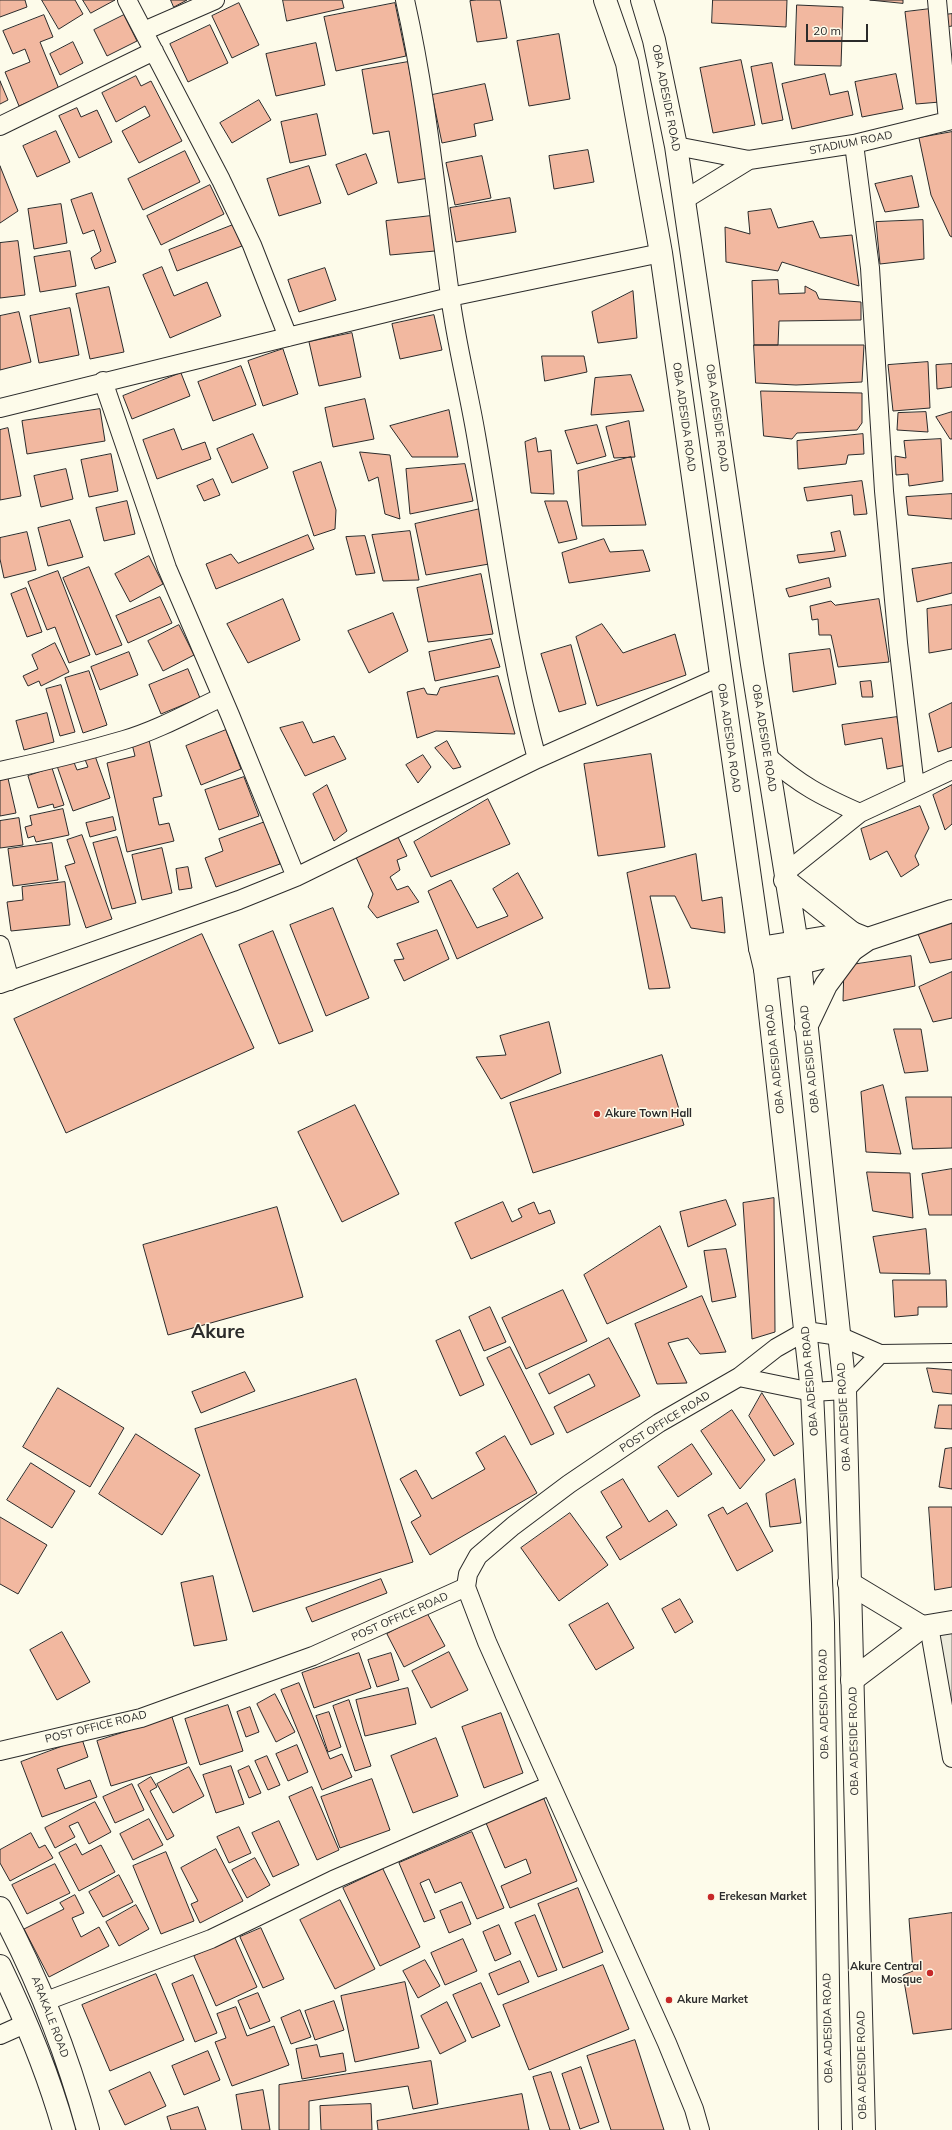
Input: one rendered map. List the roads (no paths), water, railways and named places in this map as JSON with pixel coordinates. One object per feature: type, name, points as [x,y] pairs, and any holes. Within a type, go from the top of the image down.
[{"type":"main road","name":"OBA ADESIDA ROAD","points":[[605,0],[627,63],[661,253],[720,677],[760,948],[765,969],[806,1331],[812,1392],[823,1623],[830,2130]]},
{"type":"main road","name":"OBA ADESIDE ROAD","points":[[643,0],[654,40],[676,146],[785,876],[798,953],[845,1390],[849,1583],[865,2129]]},
{"type":"main road","points":[[785,876],[857,941]]},
{"type":"main road","points":[[765,969],[798,953],[857,941],[952,911]]},
{"type":"main road","points":[[806,1027],[826,986],[857,941]]},
{"type":"main road","points":[[760,948],[798,953]]},
{"type":"main road","points":[[849,1583],[926,1626]]},
{"type":"main road","points":[[852,1680],[926,1626],[952,1622]]},
{"type":"main road","name":"ARAKALE ROAD","points":[[0,1908],[21,1947],[46,2001],[88,2130]]},
{"type":"main road","name":"ARAKALE ROAD","points":[[0,1966],[27,2023],[44,2066],[64,2130]]},
{"type":"street","points":[[127,0],[221,180],[252,245],[288,337]]},
{"type":"street","points":[[144,31],[215,0]]},
{"type":"street","points":[[404,0],[433,165],[450,297],[476,435],[509,636],[522,704],[537,759]]},
{"type":"street","points":[[937,0],[950,121]]},
{"type":"street","points":[[0,126],[154,51]]},
{"type":"street","name":"STADIUM ROAD","points":[[749,160],[854,144],[950,121]]},
{"type":"street","points":[[854,144],[870,268],[884,491],[898,643],[915,787]]},
{"type":"street","points":[[676,146],[749,160]]},
{"type":"street","points":[[684,200],[749,160]]},
{"type":"street","points":[[0,408],[103,381],[450,297],[661,253]]},
{"type":"street","points":[[103,381],[167,568],[296,877]]},
{"type":"street","points":[[0,945],[5,983],[239,900],[296,877],[537,759],[720,677]]},
{"type":"street","points":[[0,771],[50,761],[124,740],[170,722],[222,697]]},
{"type":"street","points":[[767,756],[800,784],[822,797],[860,813]]},
{"type":"street","points":[[785,876],[860,813],[952,770]]},
{"type":"street","points":[[806,1331],[839,1336],[880,1354],[952,1353]]},
{"type":"street","name":"POST OFFICE ROAD","points":[[0,1751],[141,1718],[312,1656],[466,1587],[468,1574],[478,1556],[513,1526],[569,1484],[658,1423],[740,1377],[776,1348],[806,1331]]},
{"type":"street","points":[[740,1377],[812,1392],[845,1390],[880,1354]]},
{"type":"street","points":[[466,1587],[487,1642],[668,2043],[694,2109],[700,2130]]},
{"type":"street","points":[[926,1626],[952,1758]]},
{"type":"street","points":[[46,2001],[211,1939],[333,1880],[551,1785]]},
{"type":"street","points":[[0,2035],[27,2023]]},
{"type":"place","name":"Akure Town Hall","points":[[597,1114]]},
{"type":"place","name":"Erekesan Market","points":[[711,1897]]},
{"type":"place","name":"Akure Central Mosque","points":[[930,1973]]},
{"type":"place","name":"Akure Market","points":[[669,2000]]},
{"type":"district","name":"Akure","points":[[218,1332]]}]
